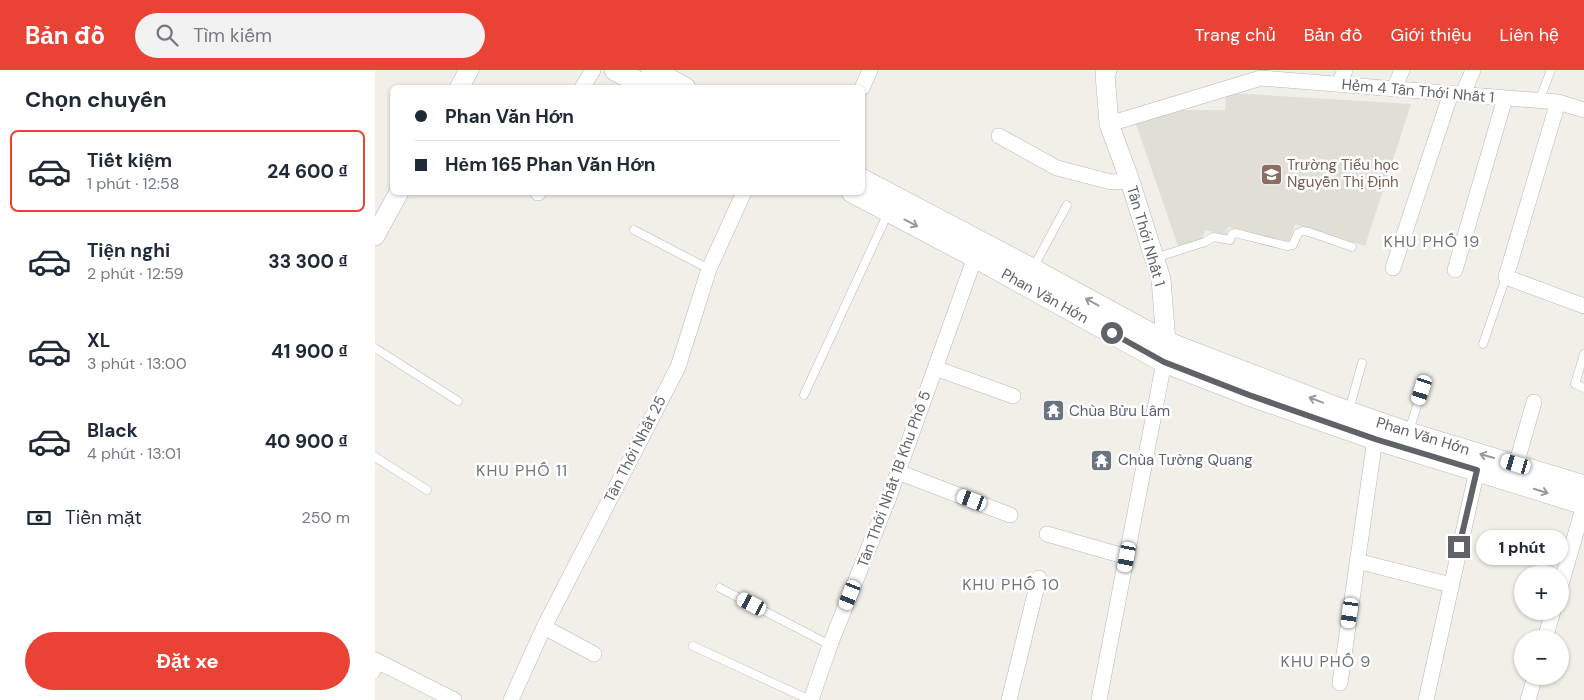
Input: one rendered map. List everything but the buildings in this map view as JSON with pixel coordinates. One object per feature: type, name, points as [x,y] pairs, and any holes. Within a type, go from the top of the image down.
[{"type":"main road","points":[[615,70],[658,76],[678,85]]},
{"type":"main road","name":"Phan Văn Hớn","points":[[865,181],[1032,269],[1165,352],[1409,433],[1584,486]]},
{"type":"main road","name":"Phan Văn Hớn","points":[[858,195],[975,257],[1249,395],[1375,439],[1584,505]]},
{"type":"street","points":[[461,85],[469,70]]},
{"type":"street","points":[[584,85],[593,70]]},
{"type":"street","points":[[863,85],[870,70]]},
{"type":"street","name":"Tân Thới Nhất 1","points":[[1099,700],[1165,352],[1161,279],[1130,181],[1109,124],[1105,74],[1107,70]]},
{"type":"street","points":[[1339,84],[1345,70]]},
{"type":"street","points":[[1394,88],[1402,70]]},
{"type":"street","points":[[1393,268],[1457,94],[1473,70]]},
{"type":"street","name":"Hẻm 4 Tân Thới Nhất 1","points":[[1109,124],[1257,74],[1339,84],[1558,102],[1584,110]]},
{"type":"street","points":[[1455,270],[1505,98]]},
{"type":"street","points":[[1558,102],[1506,277],[1584,306]]},
{"type":"street","points":[[999,136],[1057,168],[1111,182],[1130,181]]},
{"type":"street","points":[[375,236],[397,195]]},
{"type":"street","name":"Tân Thới Nhất 25","points":[[511,700],[544,627],[677,367],[709,269],[743,195]]},
{"type":"street","name":"Tân Thới Nhất 1B Khu Phố 5","points":[[811,700],[830,645],[898,472],[975,257]]},
{"type":"street","points":[[935,368],[1013,396]]},
{"type":"street","points":[[1516,464],[1534,402]]},
{"type":"street","points":[[1340,682],[1375,439]]},
{"type":"street","points":[[1426,700],[1477,470]]},
{"type":"street","points":[[898,472],[1010,515]]},
{"type":"street","points":[[1567,565],[1584,505]]},
{"type":"street","points":[[1047,534],[1127,557]]},
{"type":"street","points":[[1357,561],[1451,585]]},
{"type":"street","points":[[1009,700],[1039,578]]},
{"type":"street","points":[[544,627],[594,654]]},
{"type":"street","points":[[377,666],[454,700]]},
{"type":"street","points":[[1528,700],[1532,685]]},
{"type":"lane","points":[[1539,101],[1551,70]]},
{"type":"lane","points":[[1032,269],[1067,205]]},
{"type":"lane","points":[[804,395],[888,211]]},
{"type":"lane","points":[[634,230],[709,269]]},
{"type":"lane","points":[[1155,258],[1205,242],[1213,237],[1230,240],[1232,234],[1235,233],[1287,246],[1293,245],[1298,233],[1302,231],[1352,247]]},
{"type":"lane","points":[[1483,344],[1506,277]]},
{"type":"lane","points":[[375,348],[458,400]]},
{"type":"lane","points":[[1584,354],[1575,384],[1584,388]]},
{"type":"lane","points":[[1348,412],[1362,363]]},
{"type":"lane","points":[[1409,433],[1422,390]]},
{"type":"lane","points":[[375,456],[427,490]]},
{"type":"lane","points":[[720,588],[830,645]]},
{"type":"lane","points":[[693,646],[811,700]]},
{"type":"shaded area","name":"Trường Tiểu học Nguyễn Thị Định","points":[[1226,94],[1411,104],[1365,246],[1295,224],[1289,242],[1228,227],[1226,235],[1205,230],[1202,239],[1178,246],[1136,124],[1179,110],[1225,110]]},
{"type":"place","name":"Trường Tiểu học Nguyễn Thị Định","points":[[1271,174]]},
{"type":"place","name":"Chùa Bửu Lâm","points":[[1053,411]]},
{"type":"place","name":"Chùa Tường Quang","points":[[1102,460]]},
{"type":"district","name":"KHU PHỐ 19","points":[[1432,241]]},
{"type":"district","name":"KHU PHỐ 11","points":[[522,470]]},
{"type":"district","name":"KHU PHỐ 10","points":[[1011,584]]},
{"type":"district","name":"KHU PHỐ 9","points":[[1326,661]]},
{"type":"route","points":[[1112,333],[1164,362],[1249,395],[1375,439],[1477,470],[1459,547]]}]
